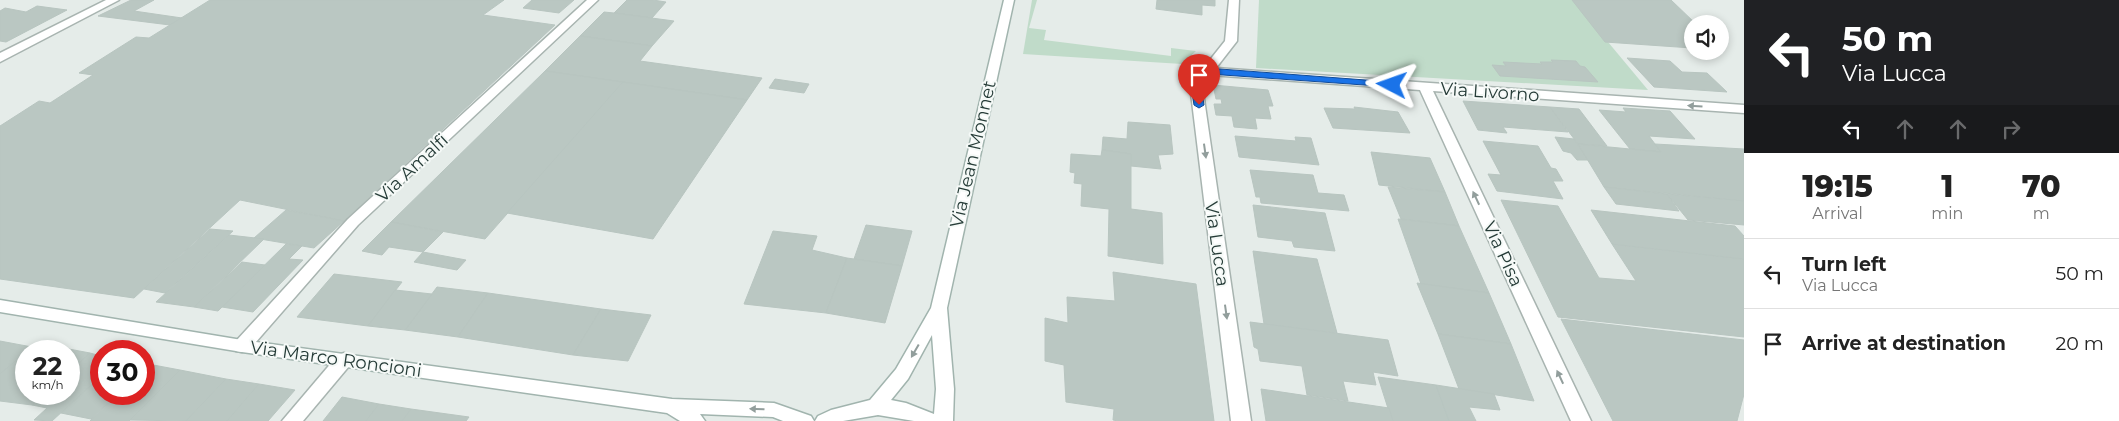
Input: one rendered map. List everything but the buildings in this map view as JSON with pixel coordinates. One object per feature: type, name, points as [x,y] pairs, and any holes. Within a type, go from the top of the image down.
[{"type":"street","points":[[0,58],[114,0]]},
{"type":"street","name":"Via Amalfi","points":[[242,346],[353,222],[593,0]]},
{"type":"street","name":"Via Jean Monnet","points":[[875,407],[902,374],[939,308],[1009,0]]},
{"type":"street","name":"Via Lucca","points":[[1234,0],[1231,41],[1196,86],[1241,421]]},
{"type":"street","name":"Via Livorno","points":[[1207,71],[1744,109]]},
{"type":"street","name":"Via Pisa","points":[[1425,87],[1581,421]]},
{"type":"street","name":"Via Marco Roncioni","points":[[0,306],[242,346],[672,406],[774,410],[804,421]]},
{"type":"street","name":"Via Jean Monnet","points":[[939,308],[945,390],[943,421]]},
{"type":"street","points":[[292,421],[344,360]]},
{"type":"street","name":"Via Marco Roncioni","points":[[672,406],[695,421]]},
{"type":"street","points":[[825,421],[854,410],[875,407],[899,409],[922,416],[931,421]]},
{"type":"green space","points":[[1032,0],[1037,0],[1029,28],[1046,30],[1044,40],[1171,56],[1171,48],[1196,51],[1182,64],[1023,54]]},
{"type":"green space","points":[[1259,0],[1573,0],[1648,90],[1256,68]]},
{"type":"route","points":[[1199,105],[1196,86],[1207,71],[1392,85]]}]
